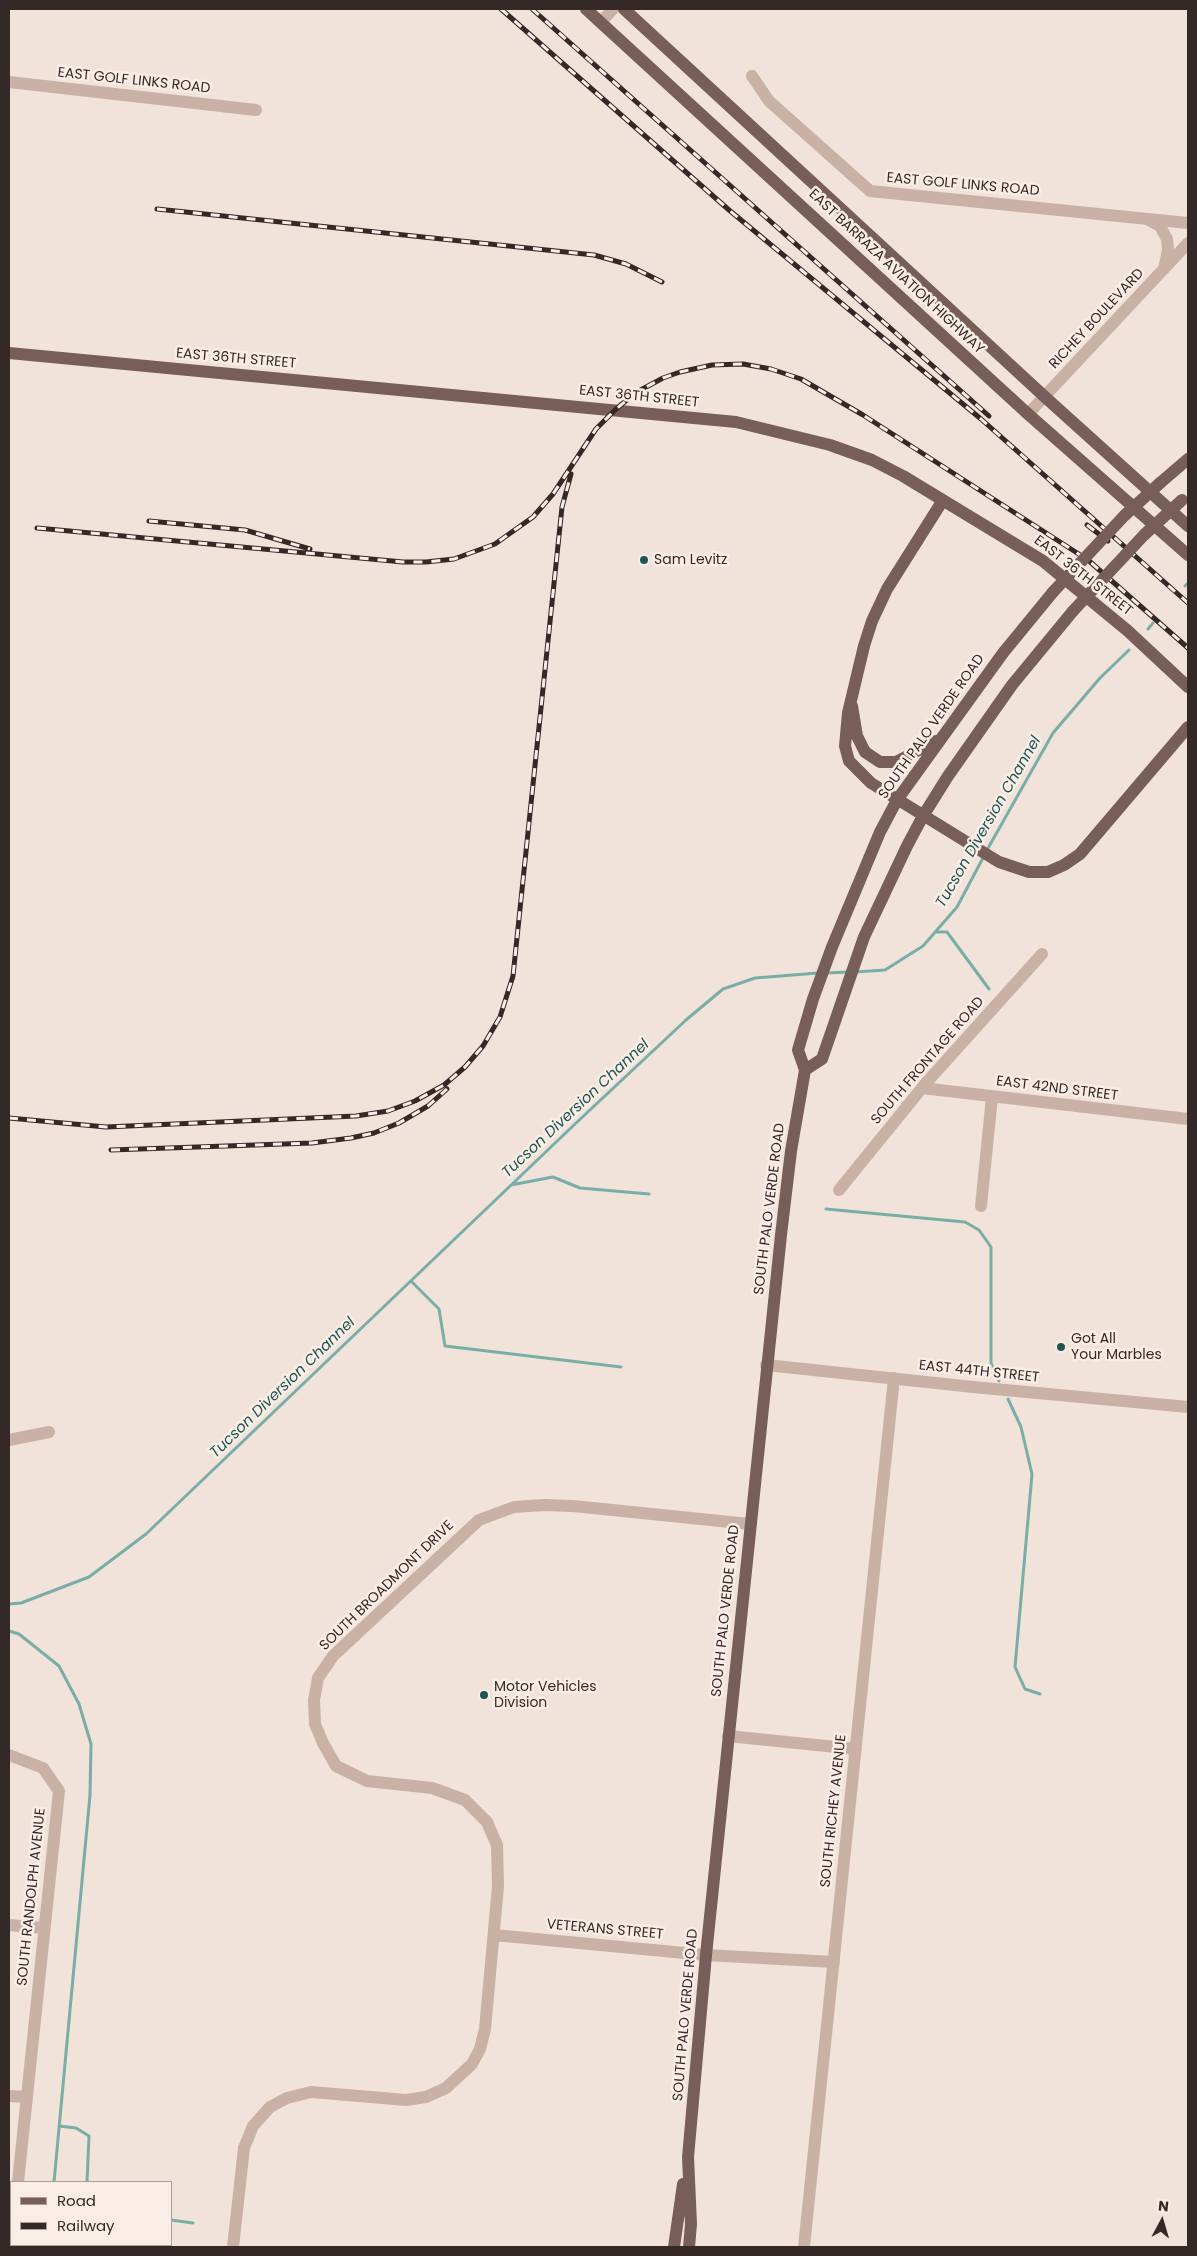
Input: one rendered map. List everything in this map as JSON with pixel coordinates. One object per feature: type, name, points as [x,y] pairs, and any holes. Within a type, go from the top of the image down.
[{"type":"main road","name":"EAST BARRAZA AVIATION HIGHWAY","points":[[586,9],[1028,414],[1186,553]]},
{"type":"main road","name":"EAST BARRAZA AVIATION HIGHWAY","points":[[624,9],[1045,397],[1188,526]]},
{"type":"main road","name":"EAST 36TH STREET","points":[[9,353],[736,422],[830,445],[903,476],[1043,561],[1128,631],[1188,687]]},
{"type":"main road","name":"SOUTH PALO VERDE ROAD","points":[[674,2247],[688,2157],[706,1955],[766,1365],[791,1151],[805,1070],[798,1050],[813,999],[832,947],[880,832],[897,800],[1003,652],[1053,592],[1124,516],[1188,459]]},
{"type":"main road","points":[[805,1070],[822,1059],[864,937],[907,846],[948,776],[1012,685],[1073,610],[1144,535],[1185,497]]},
{"type":"main road","points":[[943,500],[880,604],[864,646],[845,730],[845,746],[849,760],[871,784],[999,862],[1029,872],[1048,872],[1064,866],[1080,854],[1188,727]]},
{"type":"main road","points":[[851,704],[857,736],[865,752],[880,762],[896,762],[939,740]]},
{"type":"main road","name":"SOUTH PALO VERDE ROAD","points":[[688,2157],[691,2224],[689,2247]]},
{"type":"street","points":[[601,22],[613,9]]},
{"type":"street","name":"EAST GOLF LINKS ROAD","points":[[752,76],[769,101],[870,191],[1188,223]]},
{"type":"street","name":"EAST GOLF LINKS ROAD","points":[[9,82],[256,110]]},
{"type":"street","points":[[1145,218],[1160,226],[1167,239],[1168,250],[1164,269]]},
{"type":"street","name":"RICHEY BOULEVARD","points":[[1028,414],[1188,243]]},
{"type":"street","name":"SOUTH FRONTAGE ROAD","points":[[839,1190],[922,1088],[1042,954]]},
{"type":"street","name":"EAST 42ND STREET","points":[[922,1088],[1188,1119]]},
{"type":"street","points":[[982,1206],[992,1096]]},
{"type":"street","name":"EAST 44TH STREET","points":[[766,1365],[1188,1407]]},
{"type":"street","name":"SOUTH RICHEY AVENUE","points":[[804,2247],[894,1378]]},
{"type":"street","points":[[9,1440],[49,1432]]},
{"type":"street","name":"SOUTH BROADMONT DRIVE","points":[[233,2247],[244,2148],[253,2126],[270,2107],[287,2098],[311,2092],[416,2100],[446,2088],[472,2064],[484,2040],[498,1886],[497,1845],[487,1822],[465,1800],[432,1788],[367,1781],[336,1766],[315,1724],[314,1700],[318,1678],[333,1656],[457,1538],[479,1520],[514,1507],[573,1506],[750,1524]]},
{"type":"street","points":[[728,1736],[856,1749]]},
{"type":"street","name":"SOUTH RANDOLPH AVENUE","points":[[9,1755],[43,1768],[59,1791],[18,2181]]},
{"type":"street","points":[[9,1924],[44,1928]]},
{"type":"street","name":"VETERANS STREET","points":[[494,1935],[706,1955],[834,1962]]},
{"type":"street","points":[[9,2096],[26,2097]]},
{"type":"waterway","name":"Tucson Diversion Channel","points":[[1185,586],[1188,583]]},
{"type":"waterway","points":[[1148,629],[1153,623]]},
{"type":"waterway","name":"Tucson Diversion Channel","points":[[987,850],[1053,733],[1100,678],[1129,650]]},
{"type":"waterway","name":"Tucson Diversion Channel","points":[[856,972],[885,970],[923,946],[957,907],[984,856]]},
{"type":"waterway","points":[[936,932],[947,932],[989,989]]},
{"type":"waterway","name":"Tucson Diversion Channel","points":[[826,973],[848,972]]},
{"type":"waterway","name":"Tucson Diversion Channel","points":[[9,1604],[21,1603],[89,1577],[146,1534],[575,1124],[686,1020],[723,989],[755,978],[818,973]]},
{"type":"waterway","points":[[511,1185],[553,1177],[580,1188],[649,1194]]},
{"type":"waterway","points":[[826,1209],[965,1222],[979,1230],[991,1247],[991,1363],[999,1381]]},
{"type":"waterway","points":[[411,1281],[439,1309],[445,1346],[621,1367]]},
{"type":"waterway","points":[[1008,1399],[1021,1427],[1032,1474],[1015,1667],[1025,1689],[1040,1694]]},
{"type":"waterway","points":[[9,1631],[19,1634],[59,1666],[79,1704],[91,1744],[90,1795],[54,2181]]},
{"type":"waterway","points":[[59,2126],[76,2128],[89,2136],[87,2181]]},
{"type":"waterway","points":[[172,2220],[193,2223]]},
{"type":"railway","points":[[501,9],[729,210],[981,419],[1188,603]]},
{"type":"railway","points":[[532,9],[989,416]]},
{"type":"railway","points":[[157,209],[594,255],[626,264],[662,282]]},
{"type":"railway","points":[[37,528],[403,562],[454,559],[495,544],[533,517],[553,494],[596,429],[635,393],[663,378],[680,372],[712,365],[743,364],[771,369],[801,379],[863,415],[1088,560],[1188,648]]},
{"type":"railway","points":[[9,1118],[106,1127],[356,1116],[388,1111],[415,1101],[444,1085],[465,1067],[483,1046],[500,1017],[513,976],[562,507],[571,474]]},
{"type":"railway","points":[[149,521],[245,530],[310,549]]},
{"type":"railway","points":[[1087,525],[1108,541]]},
{"type":"railway","points":[[111,1150],[312,1143],[351,1138],[374,1133],[399,1123],[428,1106],[447,1089]]},
{"type":"place","name":"Sam Levitz","points":[[644,560]]},
{"type":"place","name":"Got All Your Marbles","points":[[1061,1347]]},
{"type":"place","name":"Motor Vehicles Division","points":[[484,1695]]}]
